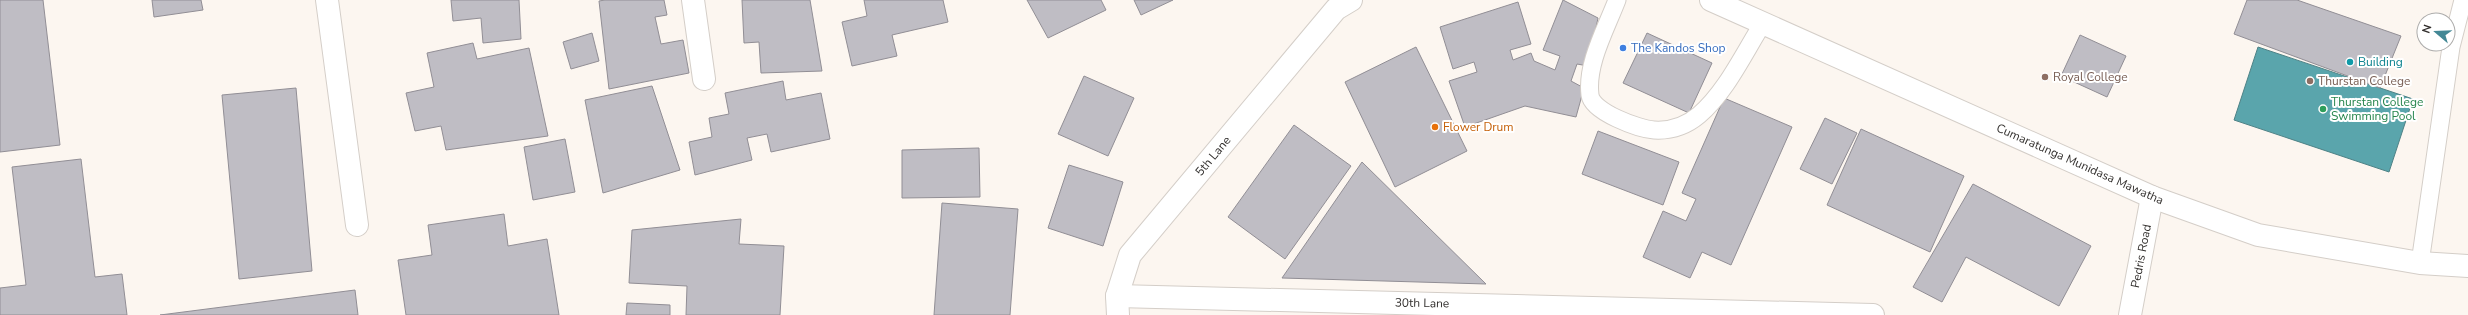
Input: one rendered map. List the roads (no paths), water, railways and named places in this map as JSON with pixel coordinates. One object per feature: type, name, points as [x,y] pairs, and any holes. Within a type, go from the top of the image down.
[{"type":"main road","points":[[327,0],[357,225]]},
{"type":"main road","points":[[692,0],[704,79]]},
{"type":"main road","name":"Cumaratunga Munidasa Mawatha","points":[[1711,0],[2152,197],[2258,235],[2420,263],[2468,266]]},
{"type":"main road","name":"5th Lane","points":[[1118,306],[1130,255],[1342,3]]},
{"type":"main road","name":"Pedris Road","points":[[2130,315],[2152,197]]},
{"type":"main road","name":"30th Lane","points":[[1118,306],[1873,315]]},
{"type":"lane","points":[[1617,0],[1589,75],[1590,98],[1603,113],[1653,130],[1677,128],[1699,115],[1724,86],[1763,23]]},
{"type":"lane","points":[[2420,263],[2451,47],[2463,0]]},
{"type":"water","name":"Thurstan College Swimming Pool","points":[[2258,47],[2413,99],[2389,172],[2234,120]]},
{"type":"place","name":"The Kandos Shop","points":[[1623,48]]},
{"type":"place","name":"Building","points":[[2350,62]]},
{"type":"place","name":"Royal College","points":[[2045,77]]},
{"type":"place","name":"Thurstan College","points":[[2310,81]]},
{"type":"place","name":"Thurstan College Swimming Pool","points":[[2323,109]]},
{"type":"place","name":"Flower Drum","points":[[1435,127]]}]
